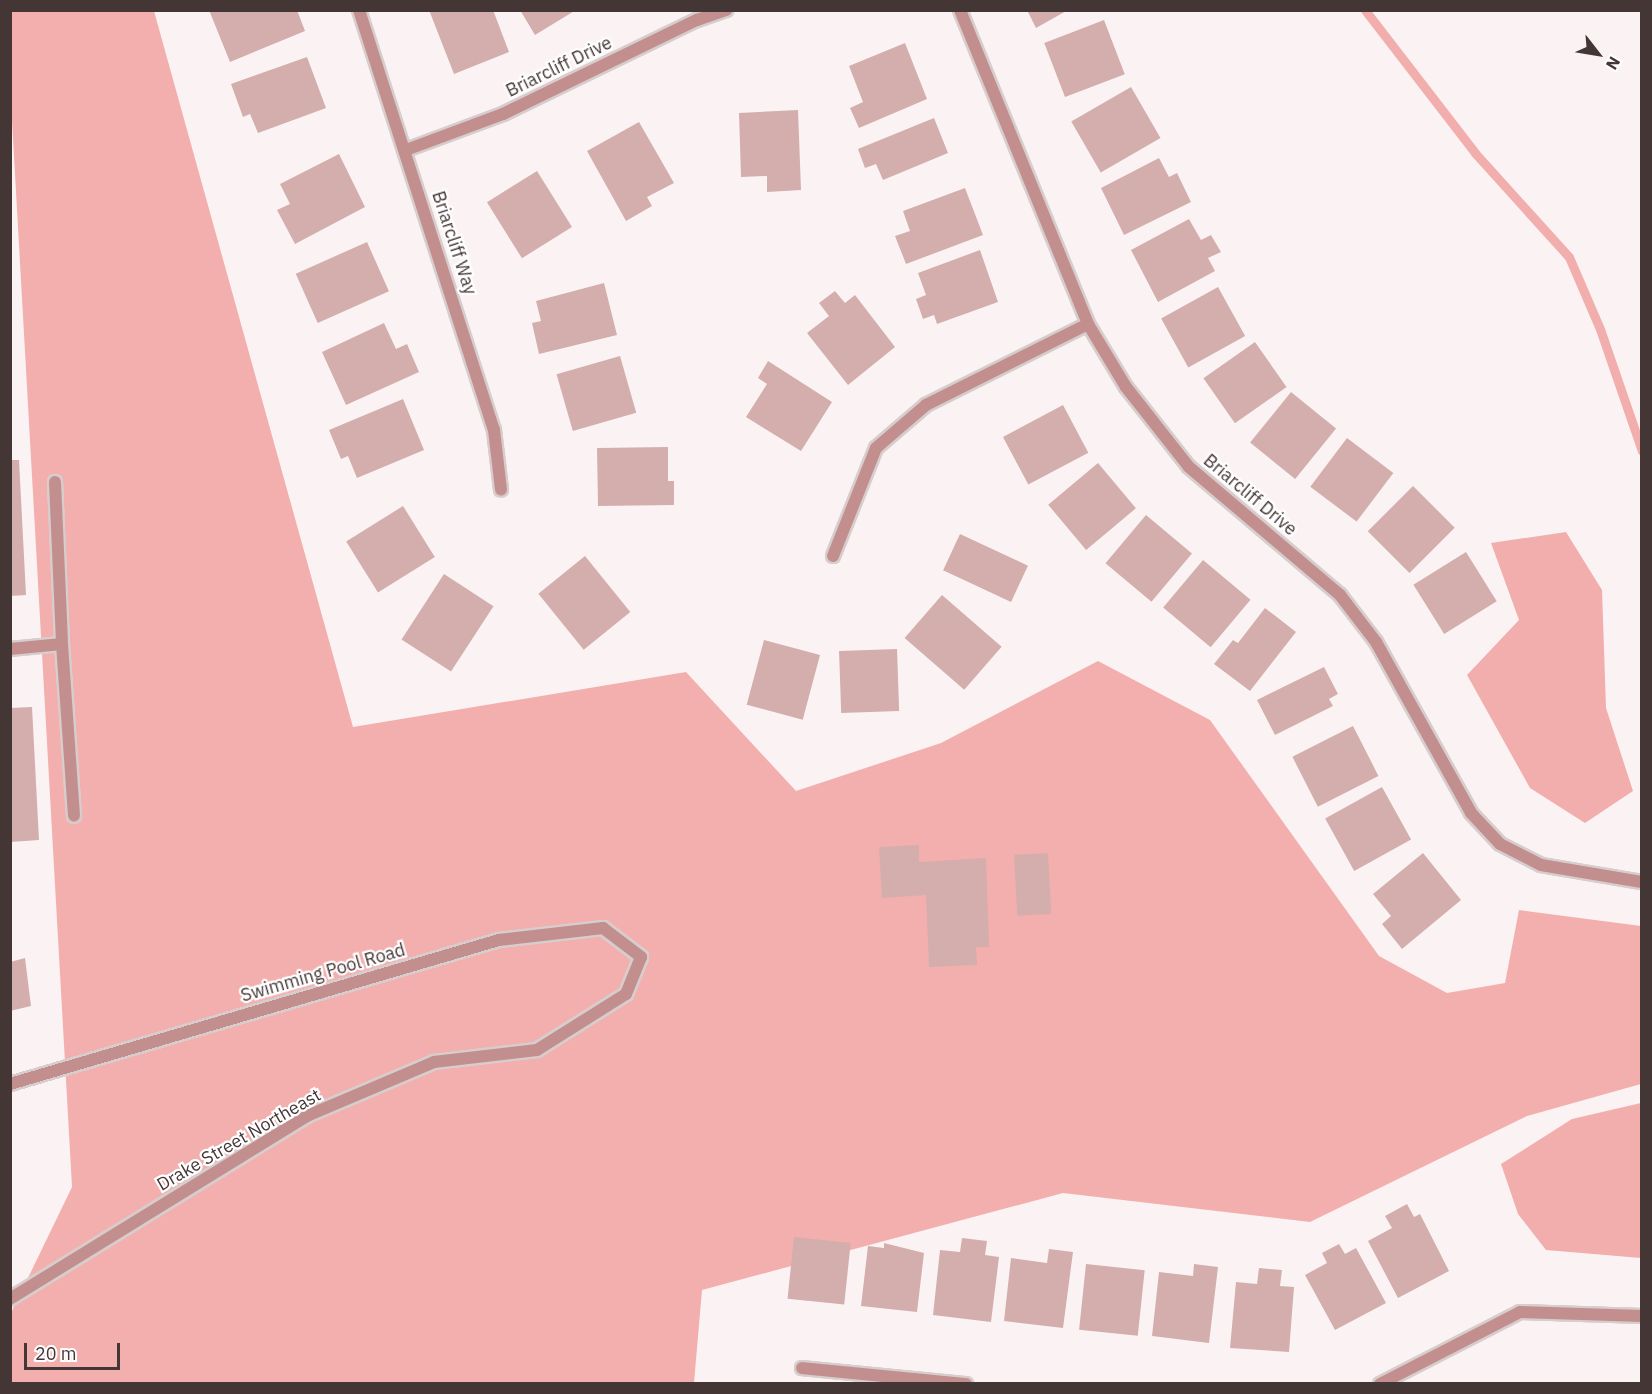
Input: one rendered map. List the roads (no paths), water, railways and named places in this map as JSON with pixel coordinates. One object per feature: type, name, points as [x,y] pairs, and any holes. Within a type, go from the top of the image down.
[{"type":"street","name":"Briarcliff Way","points":[[359,10],[406,150],[494,430],[501,490]]},
{"type":"street","name":"Briarcliff Drive","points":[[406,150],[503,114],[697,20],[726,10]]},
{"type":"street","name":"Briarcliff Drive","points":[[960,10],[1088,324],[1126,387],[1189,467],[1340,595],[1376,642],[1471,813],[1500,844],[1541,865],[1641,882]]},
{"type":"street","points":[[833,556],[876,448],[926,405],[1088,324]]},
{"type":"street","points":[[55,482],[62,644],[74,816]]},
{"type":"street","points":[[10,649],[62,644]]},
{"type":"street","name":"Swimming Pool Road","points":[[10,1084],[499,940],[603,928],[641,957]]},
{"type":"street","name":"Drake Street Northeast","points":[[10,1299],[308,1116],[434,1062],[537,1050],[626,994],[641,957]]},
{"type":"street","points":[[1380,1383],[1520,1312],[1641,1316]]},
{"type":"street","points":[[802,1368],[929,1382],[966,1383]]},
{"type":"waterway","points":[[1365,10],[1475,153],[1569,257],[1600,329],[1642,451]]}]
